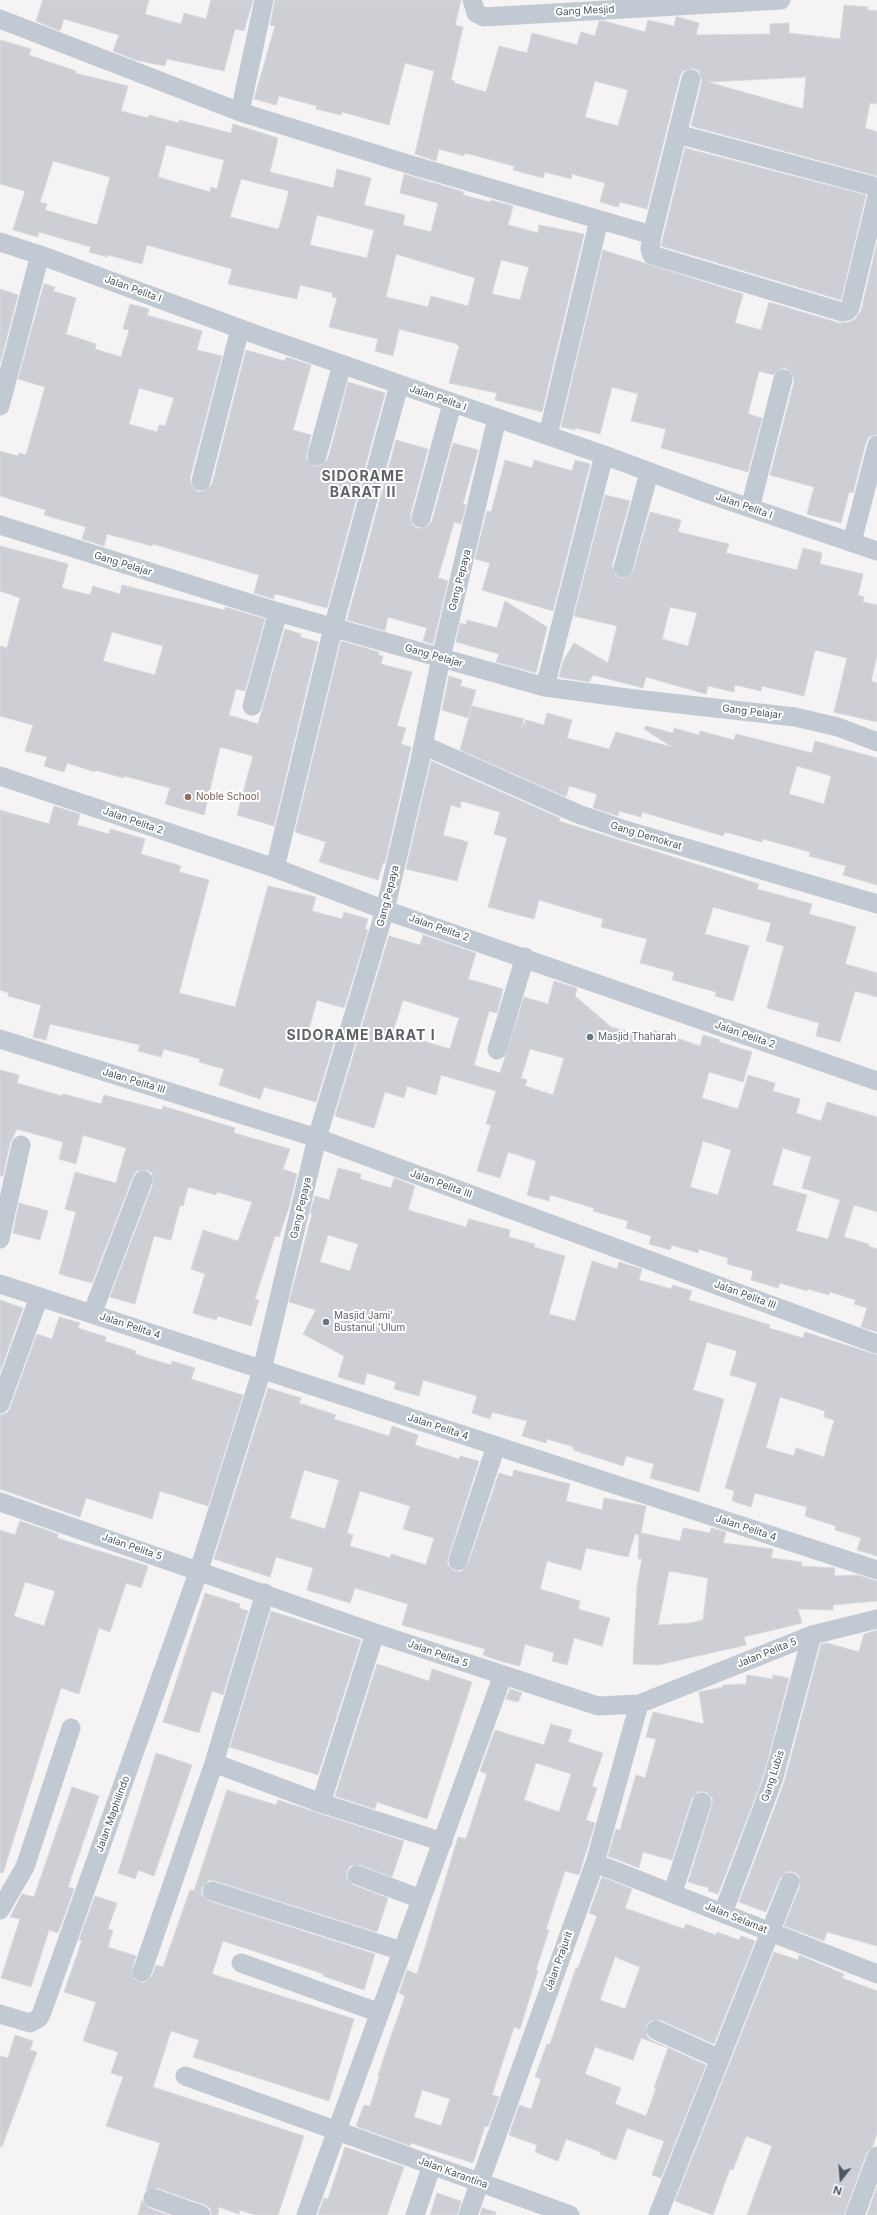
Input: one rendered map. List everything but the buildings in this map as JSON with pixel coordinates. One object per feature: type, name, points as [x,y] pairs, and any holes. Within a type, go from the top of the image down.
[{"type":"street","points":[[240,112],[264,0]]},
{"type":"street","name":"Gang Mesjid","points":[[472,0],[476,13],[484,17],[642,4],[780,0]]},
{"type":"street","points":[[0,19],[240,112],[652,235]]},
{"type":"street","points":[[691,79],[652,235],[650,249],[652,255],[842,312],[847,311],[850,308],[877,196]]},
{"type":"street","points":[[677,134],[877,187]]},
{"type":"street","points":[[548,435],[599,220]]},
{"type":"street","name":"Jalan Pelita I","points":[[0,242],[40,255],[240,329],[452,404],[548,435],[649,473],[877,551]]},
{"type":"street","points":[[0,406],[40,255]]},
{"type":"street","points":[[201,481],[240,329]]},
{"type":"street","points":[[316,456],[342,364]]},
{"type":"street","points":[[750,508],[783,379]]},
{"type":"street","points":[[275,868],[333,628],[399,385]]},
{"type":"street","points":[[421,518],[452,404]]},
{"type":"street","name":"Gang Pepaya","points":[[199,1570],[262,1370],[317,1138],[385,910],[423,745],[441,658],[497,418]]},
{"type":"street","points":[[852,542],[877,445]]},
{"type":"street","points":[[545,687],[604,455]]},
{"type":"street","points":[[623,568],[649,473]]},
{"type":"street","name":"Gang Pelajar","points":[[0,525],[278,612],[545,687],[635,700],[795,717],[838,727],[877,742]]},
{"type":"street","points":[[252,706],[278,612]]},
{"type":"street","name":"Gang Demokrat","points":[[423,745],[578,814],[622,829],[877,904]]},
{"type":"street","name":"Jalan Pelita 2","points":[[0,776],[275,868],[385,910],[524,957],[877,1082]]},
{"type":"street","points":[[497,1050],[524,957]]},
{"type":"street","name":"Jalan Pelita III","points":[[0,1039],[317,1138],[877,1344]]},
{"type":"street","points":[[0,1239],[21,1145]]},
{"type":"street","points":[[92,1314],[143,1180]]},
{"type":"street","name":"Jalan Pelita 4","points":[[0,1284],[877,1570]]},
{"type":"street","points":[[0,1404],[40,1297]]},
{"type":"street","points":[[458,1561],[496,1446]]},
{"type":"street","name":"Jalan Pelita 5","points":[[0,1502],[265,1593],[375,1633],[598,1706],[639,1704],[812,1635],[877,1619]]},
{"type":"street","name":"Jalan Maphilindo","points":[[0,2014],[30,2023],[39,2018],[42,2012],[199,1570]]},
{"type":"street","points":[[142,1972],[214,1763],[265,1593]]},
{"type":"street","points":[[321,1803],[375,1633]]},
{"type":"street","name":"Gang Lubis","points":[[723,1913],[773,1780],[812,1635]]},
{"type":"street","points":[[306,2215],[503,1676]]},
{"type":"street","name":"Jalan Prajurit","points":[[468,2215],[594,1863],[639,1704]]},
{"type":"street","points":[[0,1910],[25,1867],[71,1728]]},
{"type":"street","points":[[214,1763],[321,1803],[443,1842]]},
{"type":"street","points":[[673,1892],[702,1802]]},
{"type":"street","name":"Jalan Selamat","points":[[594,1863],[673,1892],[877,1974]]},
{"type":"street","points":[[357,1875],[421,1899]]},
{"type":"street","points":[[658,2215],[790,1882]]},
{"type":"street","points":[[212,1891],[402,1951]]},
{"type":"street","points":[[241,1963],[380,2013]]},
{"type":"street","points":[[656,2030],[720,2059]]},
{"type":"street","name":"Jalan Karantina","points":[[185,2076],[570,2215]]},
{"type":"street","points":[[855,2215],[877,2156]]},
{"type":"street","points":[[415,2215],[432,2165]]},
{"type":"street","points":[[153,2198],[201,2215]]},
{"type":"place","name":"Noble School","points":[[188,797]]},
{"type":"place","name":"Masjid Thaharah","points":[[590,1037]]},
{"type":"place","name":"Masjid Jami' Bustanul 'Ulum","points":[[326,1322]]},
{"type":"district","name":"SIDORAME BARAT II","points":[[363,486]]},
{"type":"district","name":"SIDORAME BARAT I","points":[[361,1036]]}]
